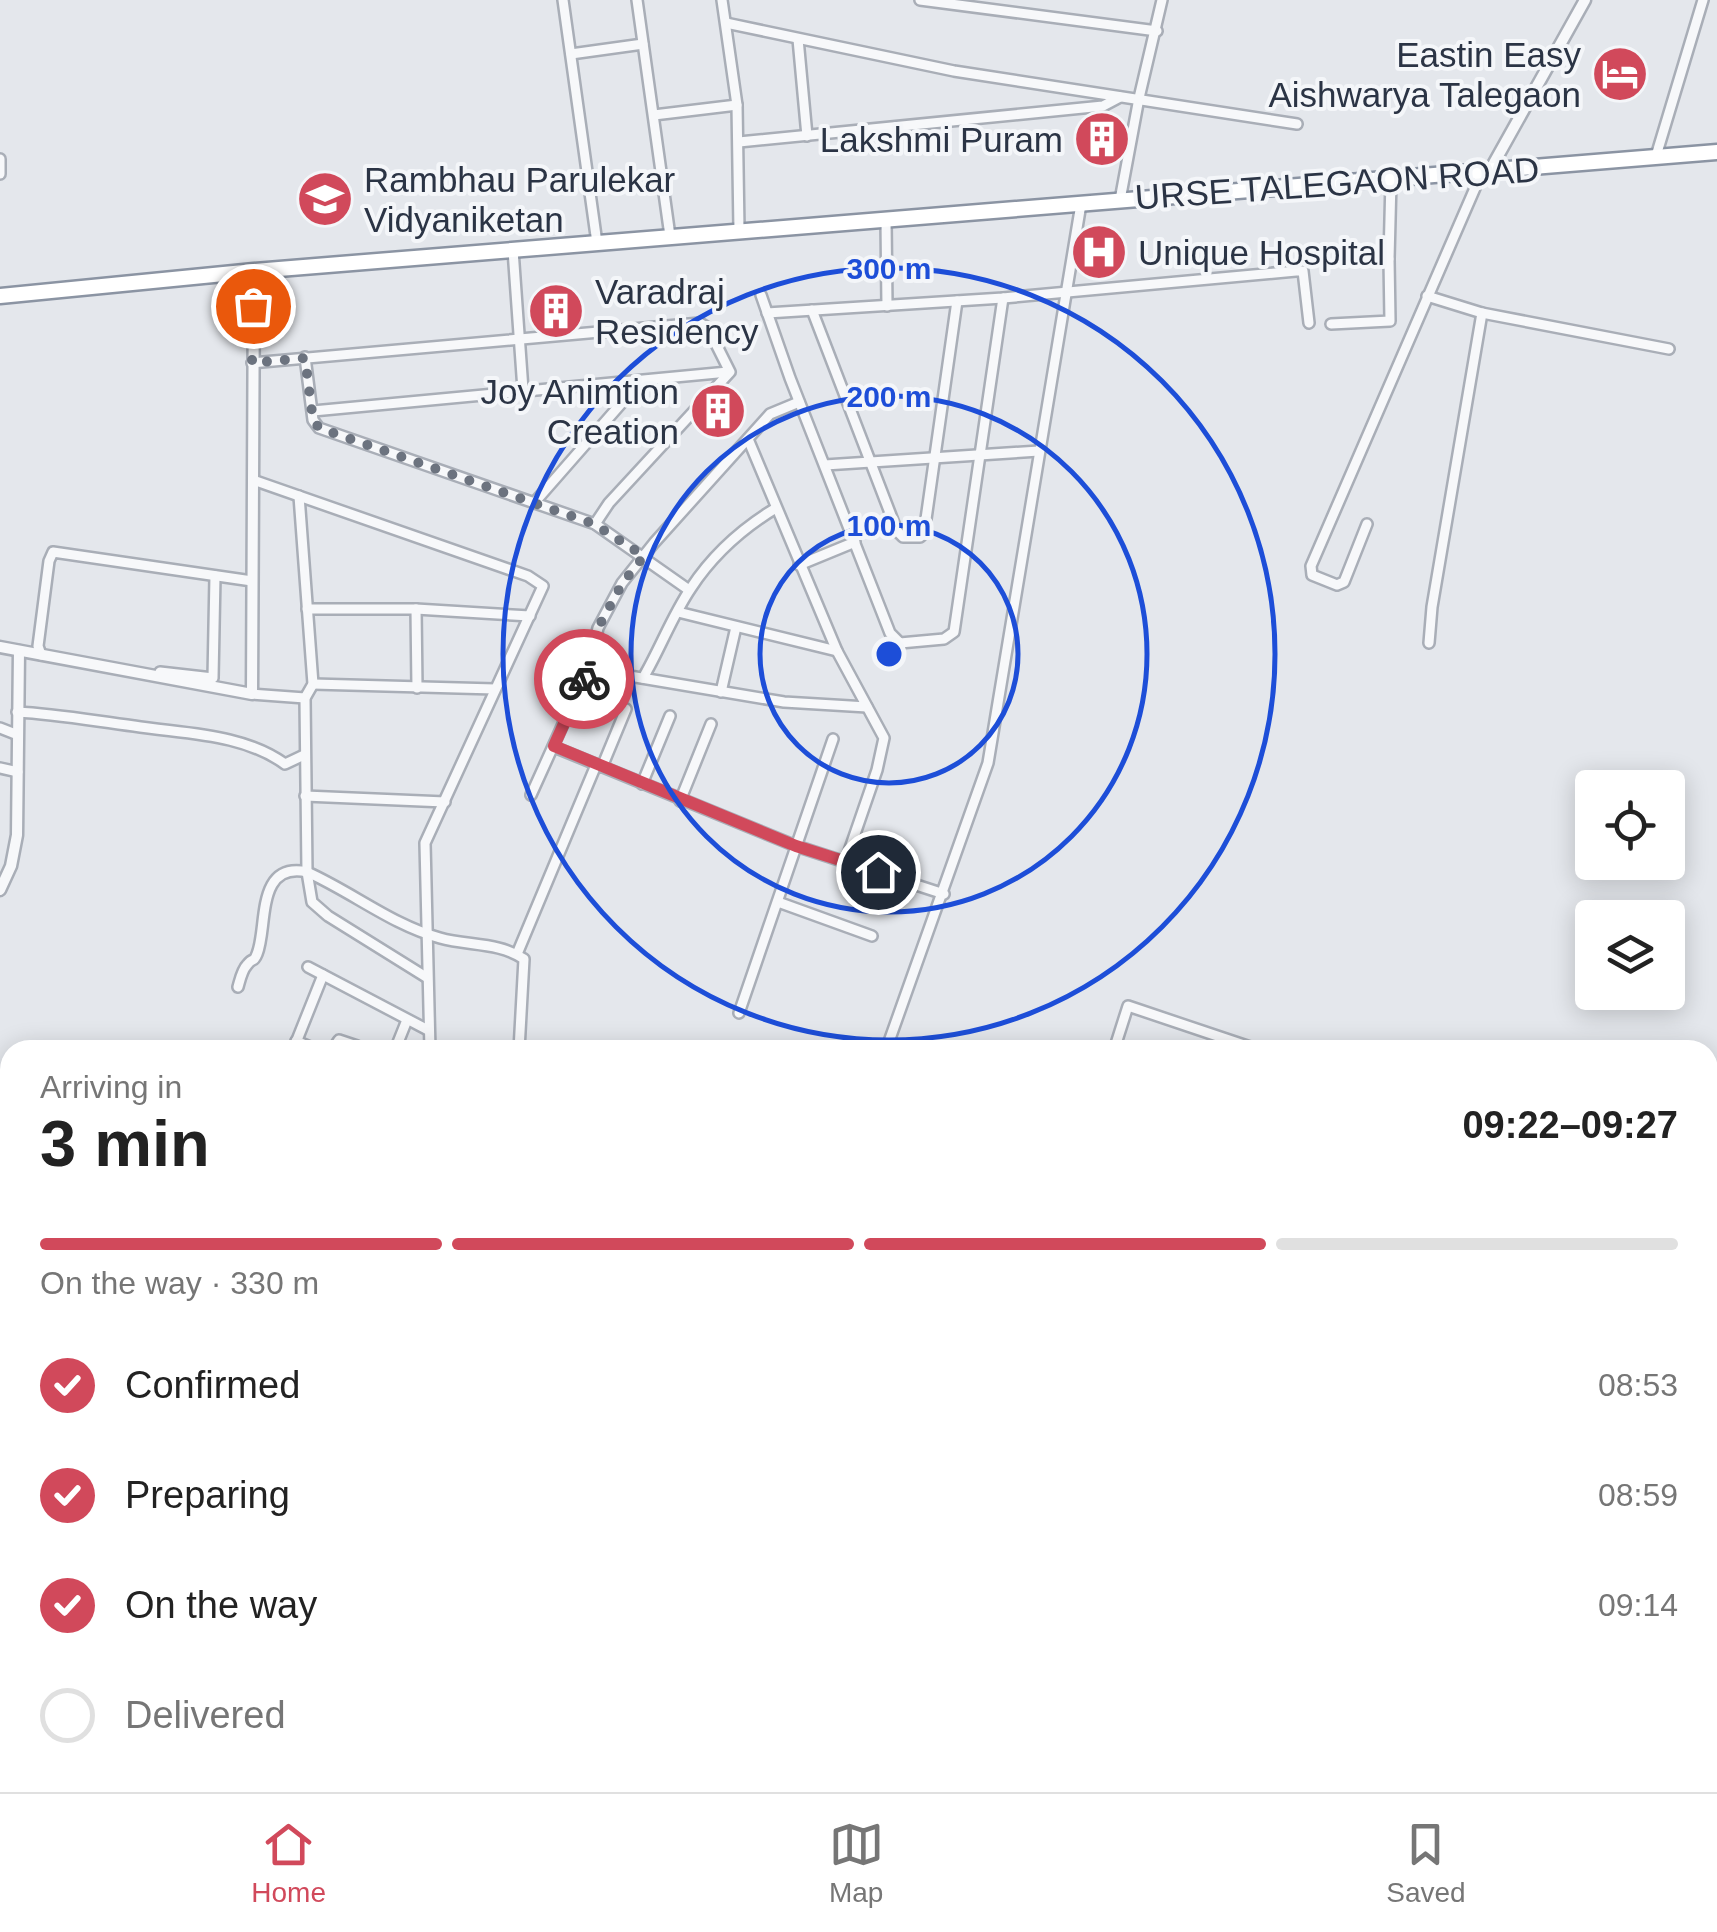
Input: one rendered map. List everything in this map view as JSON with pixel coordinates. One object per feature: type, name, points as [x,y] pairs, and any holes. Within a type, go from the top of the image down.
[{"type":"highway","name":"URSE TALEGAON ROAD","points":[[0,296],[740,230],[886,222],[1717,152]]},
{"type":"street","points":[[563,0],[598,244]]},
{"type":"street","points":[[637,0],[670,236]]},
{"type":"street","points":[[722,0],[737,105],[740,230]]},
{"type":"street","points":[[920,0],[1156,31]]},
{"type":"street","points":[[1019,0],[1020,14]]},
{"type":"street","points":[[1120,200],[1162,0]]},
{"type":"street","points":[[1368,524],[1344,582],[1337,585],[1312,575],[1311,566],[1485,172],[1585,0]]},
{"type":"street","points":[[1656,156],[1702,0]]},
{"type":"street","points":[[726,23],[954,71],[1297,124]]},
{"type":"street","points":[[798,38],[806,136]]},
{"type":"street","points":[[570,54],[644,44]]},
{"type":"street","points":[[739,142],[1103,106],[1120,97]]},
{"type":"street","points":[[654,115],[737,105]]},
{"type":"street","points":[[0,159],[0,174]]},
{"type":"street","points":[[1331,324],[1390,320],[1390,180]]},
{"type":"street","points":[[890,1040],[988,763],[1081,204]]},
{"type":"street","points":[[886,222],[887,306]]},
{"type":"street","points":[[513,250],[522,390]]},
{"type":"street","points":[[1339,260],[1389,259]]},
{"type":"street","points":[[252,694],[254,271]]},
{"type":"street","points":[[767,313],[1003,298],[1303,271],[1309,323]]},
{"type":"street","points":[[761,295],[892,639],[900,643],[950,637],[954,632],[1003,298]]},
{"type":"street","points":[[1427,296],[1482,313],[1669,349]]},
{"type":"street","points":[[812,310],[896,531],[903,538],[924,533],[958,301]]},
{"type":"street","points":[[1429,644],[1482,313]]},
{"type":"street","points":[[252,363],[700,323],[708,328],[730,372]]},
{"type":"street","points":[[305,358],[313,420],[319,428],[594,524],[689,590]]},
{"type":"street","points":[[312,411],[730,372]]},
{"type":"street","points":[[594,524],[730,372]]},
{"type":"street","points":[[534,504],[640,382]]},
{"type":"street","points":[[531,795],[588,670],[598,628],[622,584],[770,414],[800,402]]},
{"type":"street","points":[[748,439],[837,651],[884,738],[846,860]]},
{"type":"street","points":[[825,465],[1038,451]]},
{"type":"street","points":[[253,480],[541,582],[543,586],[425,844],[429,1040]]},
{"type":"street","points":[[299,496],[313,684],[305,698],[304,755],[310,895],[316,908],[426,977]]},
{"type":"street","points":[[643,678],[689,590],[746,526],[776,508]]},
{"type":"street","points":[[799,565],[855,542]]},
{"type":"street","points":[[41,655],[40,634],[53,552],[252,581]]},
{"type":"street","points":[[82,660],[213,678],[214,576]]},
{"type":"street","points":[[307,609],[416,608],[530,616]]},
{"type":"street","points":[[416,608],[417,688]]},
{"type":"street","points":[[678,612],[837,651]]},
{"type":"street","points":[[721,692],[736,627]]},
{"type":"street","points":[[0,646],[252,694],[305,698]]},
{"type":"street","points":[[0,890],[11,866],[17,835],[19,651]]},
{"type":"street","points":[[588,670],[784,702],[867,708]]},
{"type":"street","points":[[313,684],[494,689]]},
{"type":"street","points":[[518,954],[626,710]]},
{"type":"street","points":[[17,712],[77,715],[237,741],[270,753],[285,764],[304,755]]},
{"type":"street","points":[[642,784],[670,716]]},
{"type":"street","points":[[680,801],[712,724]]},
{"type":"street","points":[[0,728],[18,735]]},
{"type":"street","points":[[739,1013],[832,738]]},
{"type":"street","points":[[554,746],[796,846],[944,894]]},
{"type":"street","points":[[0,768],[18,772]]},
{"type":"street","points":[[305,796],[445,802]]},
{"type":"street","points":[[238,986],[248,964],[256,958],[264,904],[273,885],[288,872],[307,872],[425,932],[524,958],[520,1040]]},
{"type":"street","points":[[778,902],[872,936]]},
{"type":"street","points":[[308,967],[428,1030]]},
{"type":"street","points":[[296,1040],[322,975]]},
{"type":"street","points":[[1117,1040],[1128,1006],[1230,1040]]},
{"type":"street","points":[[399,1040],[407,1020]]},
{"type":"way so far","points":[[253,306],[252,363],[305,358],[313,420],[319,428],[594,524],[644,556],[622,584],[598,628],[584,679]]},
{"type":"place","name":"Eastin Easy Aishwarya Talegaon","points":[[1620,74]]},
{"type":"place","name":"Lakshmi Puram","points":[[1102,139]]},
{"type":"place","name":"Rambhau Parulekar Vidyaniketan","points":[[325,199]]},
{"type":"place","name":"Unique Hospital","points":[[1099,252]]},
{"type":"place","name":"Varadraj Residency","points":[[556,311]]},
{"type":"place","name":"Joy Animtion Creation","points":[[718,411]]},
{"type":"route","points":[[584,679],[554,746],[680,801],[796,846],[878,872]]}]
